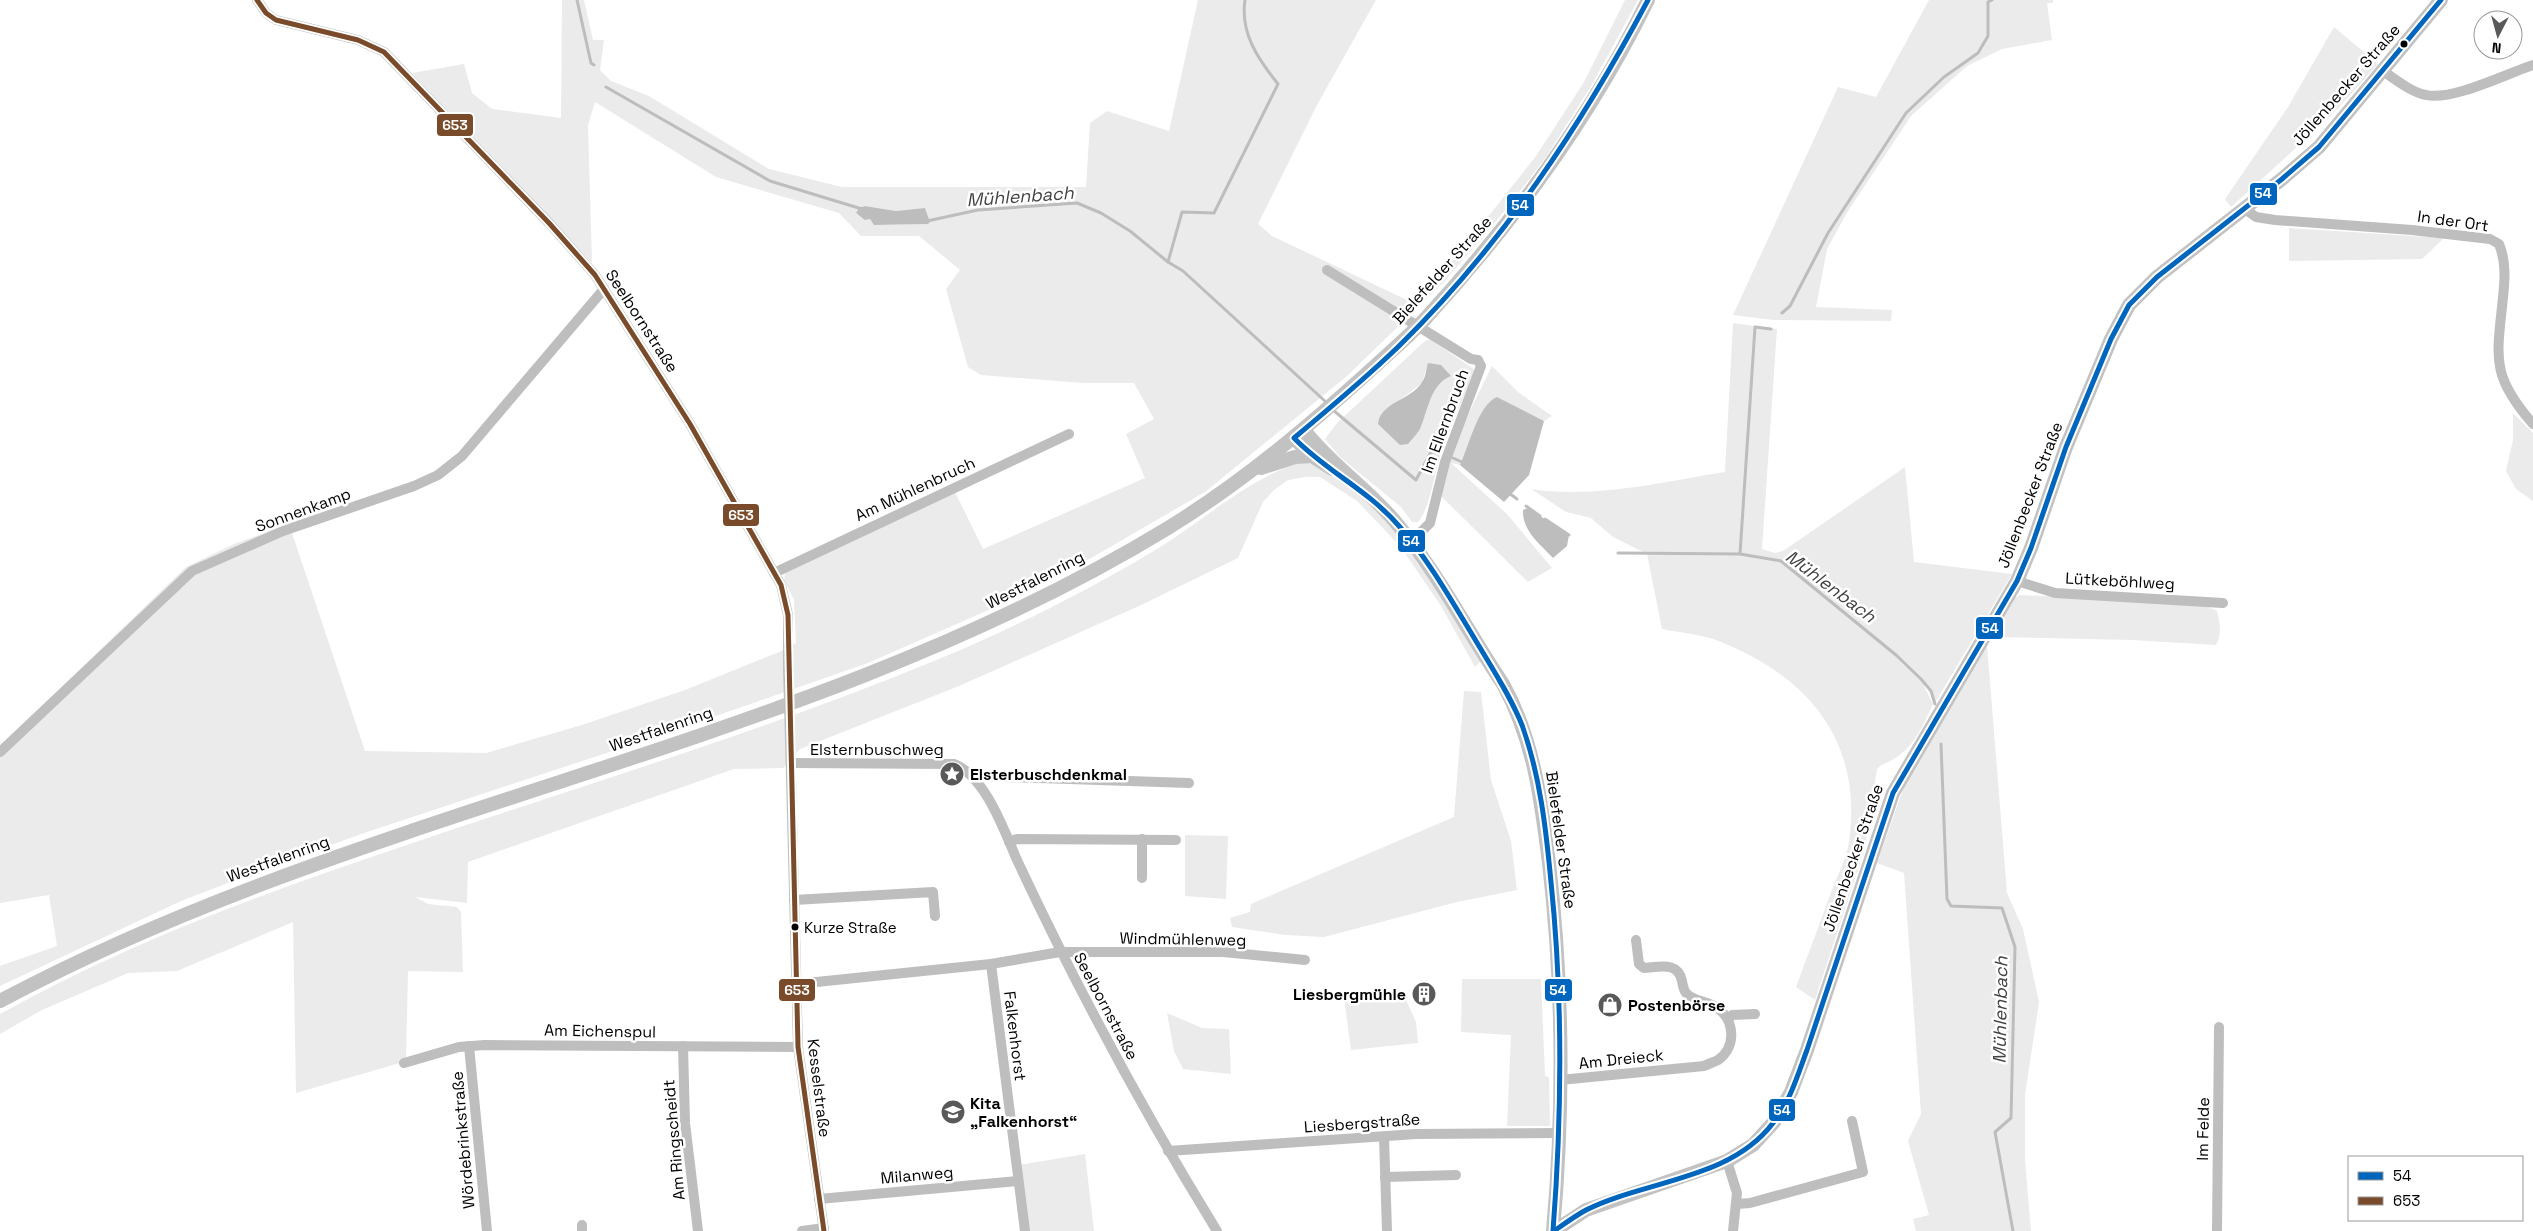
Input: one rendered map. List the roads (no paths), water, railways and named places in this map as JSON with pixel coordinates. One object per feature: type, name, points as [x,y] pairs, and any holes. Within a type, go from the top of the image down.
[{"type":"main road","name":"Bielefelder Straße","points":[[1299,434],[1338,401],[1408,336],[1493,241],[1534,187],[1592,100],[1648,0]]},
{"type":"main road","name":"Jöllenbecker Straße","points":[[1554,1231],[1586,1210],[1728,1165],[1753,1145],[1774,1122],[1792,1092],[1893,793],[2017,581],[2031,548],[2066,447],[2129,305],[2157,277],[2245,209],[2319,146],[2441,0]]},
{"type":"main road","name":"Bielefelder Straße","points":[[1299,434],[1312,456],[1352,481]]},
{"type":"main road","name":"Bielefelder Straße","points":[[1299,434],[1382,507],[1412,542],[1503,684],[1516,708],[1526,735],[1542,804],[1558,965],[1560,1080],[1554,1231]]},
{"type":"main road","name":"Westfalenring","points":[[0,1001],[121,941],[236,892],[365,846],[708,733],[884,668],[977,628],[1072,582],[1166,529],[1253,470],[1299,434]]},
{"type":"main road","points":[[1253,470],[1295,457],[1312,456]]},
{"type":"main road","name":"Jöllenbecker Straße","points":[[1555,1206],[1586,1210]]},
{"type":"street","name":"Seelbornstraße","points":[[257,0],[266,13],[276,20],[358,40],[384,52],[549,223],[595,275],[690,424],[781,585],[787,606],[790,739]]},
{"type":"street","points":[[2383,71],[2417,92],[2428,96],[2444,96],[2533,65]]},
{"type":"street","name":"In der Ort","points":[[2245,209],[2256,216],[2275,220],[2412,230],[2490,239],[2499,244],[2504,265],[2498,358],[2501,375],[2507,391],[2533,424]]},
{"type":"street","name":"Im Ellernbruch","points":[[1327,270],[1471,359],[1478,360],[1481,366],[1445,462],[1430,523],[1412,542]]},
{"type":"street","name":"Sonnenkamp","points":[[0,752],[192,572],[283,531],[414,486],[438,475],[462,456],[604,289]]},
{"type":"street","name":"Am Mühlenbruch","points":[[774,572],[1069,434]]},
{"type":"street","name":"Lütkeböhlweg","points":[[2017,581],[2055,593],[2223,603]]},
{"type":"street","name":"Kesselstraße","points":[[790,739],[798,1048],[824,1229]]},
{"type":"street","name":"Elsternbuschweg","points":[[791,763],[954,764],[974,776],[982,788]]},
{"type":"street","points":[[974,776],[1189,784]]},
{"type":"street","name":"Seelbornstraße","points":[[982,788],[1060,952],[1168,1152],[1213,1230]]},
{"type":"street","points":[[1009,842],[1017,839],[1176,840]]},
{"type":"street","points":[[1142,840],[1142,878]]},
{"type":"street","points":[[794,900],[933,892],[935,916]]},
{"type":"street","points":[[1636,940],[1639,964],[1644,968],[1670,966],[1676,968],[1680,973],[1683,988],[1687,994],[1716,1007],[1728,1019],[1732,1016],[1755,1014]]},
{"type":"street","points":[[797,984],[991,964],[1060,952]]},
{"type":"street","name":"Windmühlenweg","points":[[1060,952],[1223,952],[1305,960]]},
{"type":"street","name":"Falkenhorst","points":[[991,964],[1025,1231]]},
{"type":"street","name":"Am Dreieck","points":[[1560,1080],[1704,1066],[1718,1060],[1728,1050],[1732,1040],[1728,1019]]},
{"type":"street","name":"Im Felde","points":[[2217,1231],[2220,1027]]},
{"type":"street","name":"Am Eichenspul","points":[[404,1064],[470,1046],[798,1048]]},
{"type":"street","name":"Wördebrinkstraße","points":[[470,1046],[487,1231]]},
{"type":"street","name":"Am Ringscheidt","points":[[683,1046],[685,1123],[698,1231]]},
{"type":"street","points":[[1737,1204],[1750,1203],[1863,1172],[1852,1121]]},
{"type":"street","name":"Liesbergstraße","points":[[1168,1152],[1472,1132],[1559,1133]]},
{"type":"street","points":[[1384,1137],[1387,1231]]},
{"type":"street","points":[[1728,1165],[1737,1193],[1733,1231]]},
{"type":"street","points":[[1386,1177],[1456,1174]]},
{"type":"street","name":"Milanweg","points":[[819,1199],[1018,1181]]},
{"type":"street","points":[[802,1231],[824,1229]]},
{"type":"waterway","name":"Mühlenbach","points":[[577,0],[591,63],[594,65]]},
{"type":"waterway","points":[[1168,262],[1182,212],[1214,213],[1278,84],[1252,45],[1245,24],[1245,0]]},
{"type":"waterway","points":[[1782,313],[1790,306],[1828,233],[1906,113],[1944,77],[1978,53],[1988,36],[1988,2],[1992,0]]},
{"type":"waterway","name":"Mühlenbach","points":[[606,87],[770,181],[862,209]]},
{"type":"waterway","name":"Mühlenbach","points":[[927,221],[978,210],[1077,203],[1101,213],[1130,231],[1168,262],[1183,271],[1327,403]]},
{"type":"waterway","points":[[1740,554],[1755,327],[1771,329]]},
{"type":"waterway","name":"Mühlenbach","points":[[1333,410],[1416,480],[1431,452],[1440,453]]},
{"type":"waterway","name":"Mühlenbach","points":[[1453,458],[1464,463]]},
{"type":"waterway","name":"Mühlenbach","points":[[1509,493],[1517,499]]},
{"type":"waterway","name":"Mühlenbach","points":[[1526,506],[1540,516]]},
{"type":"waterway","name":"Mühlenbach","points":[[1545,519],[1569,535]]},
{"type":"waterway","name":"Mühlenbach","points":[[1618,553],[1740,554],[1781,561],[1896,655],[1931,691],[1935,704]]},
{"type":"waterway","name":"Mühlenbach","points":[[1941,744],[1947,899],[1951,906],[2002,908],[2015,947],[2011,1118],[1995,1132],[2013,1231]]},
{"type":"place","name":"Elsterbuschdenkmal","points":[[952,774]]},
{"type":"place","name":"Kurze Straße","points":[[795,927]]},
{"type":"place","name":"Liesbergmühle","points":[[1424,994]]},
{"type":"place","name":"Postenbörse","points":[[1610,1005]]},
{"type":"place","name":"Kita „Falkenhorst“","points":[[953,1112]]}]
